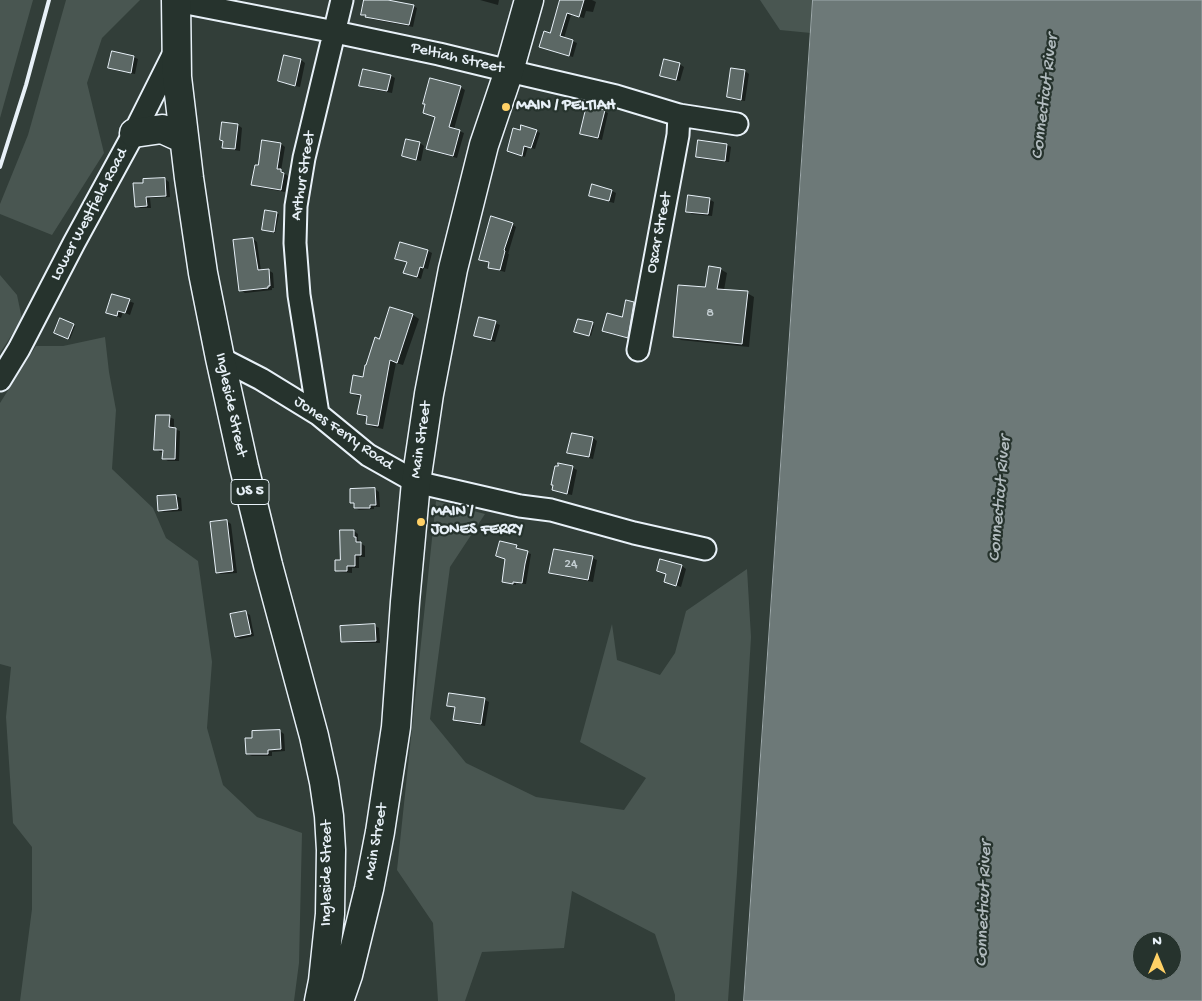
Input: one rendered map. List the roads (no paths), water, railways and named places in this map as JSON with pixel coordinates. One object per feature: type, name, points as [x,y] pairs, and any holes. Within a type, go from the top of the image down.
[{"type":"main road","name":"Main Street","points":[[326,996],[348,975],[369,889],[380,832],[396,727],[416,482],[429,394],[452,269],[484,145],[509,71],[529,0]]},
{"type":"main road","name":"Ingleside Street","points":[[176,1],[177,77],[203,273],[220,358],[268,565],[314,736],[324,782],[331,850],[326,996]]},
{"type":"main road","points":[[134,132],[162,129],[184,138]]},
{"type":"main road","name":"Main Street","points":[[357,1001],[363,962],[369,889]]},
{"type":"street","name":"Arthur Street","points":[[318,414],[299,295],[295,243],[296,206],[304,158],[342,0]]},
{"type":"street","name":"Peltiah Street","points":[[176,1],[439,54],[616,96],[679,115],[737,124]]},
{"type":"street","name":"Lower Westfield Road","points":[[0,380],[19,348],[134,132],[176,48]]},
{"type":"street","name":"Oscar Street","points":[[638,350],[677,144],[679,115]]},
{"type":"street","name":"Jones Ferry Road","points":[[220,358],[261,379],[318,414],[368,454],[416,482],[520,506],[551,510],[634,533],[705,549]]},
{"type":"water","name":"Connecticut River","points":[[813,0],[1202,0],[1202,1001],[744,1001]]},
{"type":"railway","points":[[0,167],[26,85],[49,0]]},
{"type":"place","name":"MAIN / PELTIAH","points":[[506,107]]},
{"type":"place","name":"MAIN / JONES FERRY","points":[[421,522]]}]
